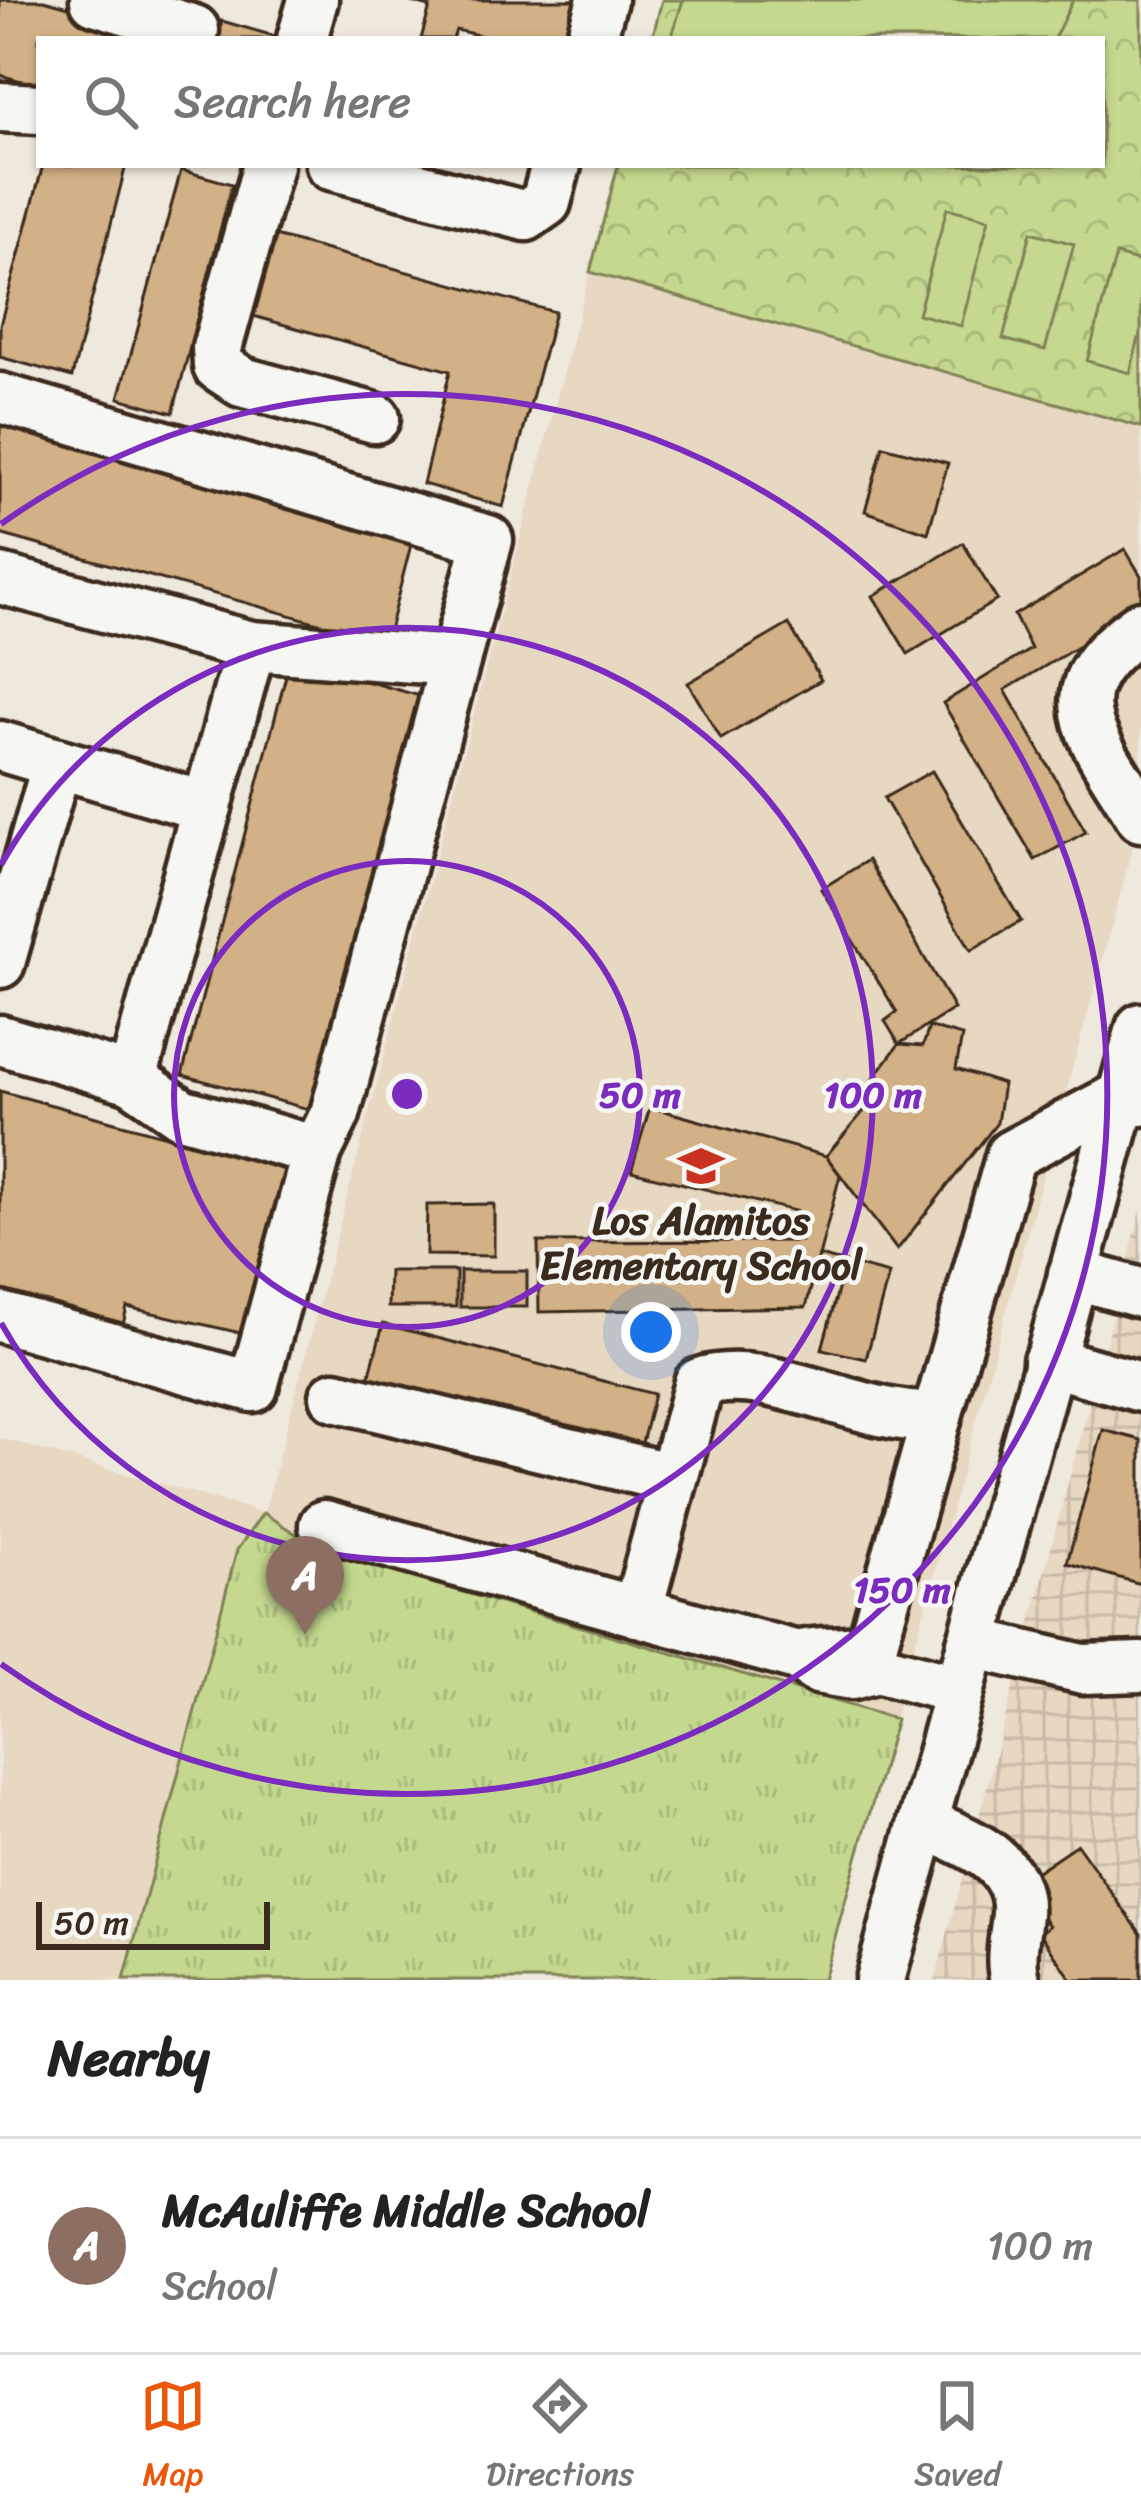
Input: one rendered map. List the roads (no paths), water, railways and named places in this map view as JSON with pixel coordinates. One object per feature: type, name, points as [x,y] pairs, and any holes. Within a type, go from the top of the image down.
[{"type":"street","points":[[94,0],[194,30],[193,36]]},
{"type":"street","points":[[303,36],[313,0]]},
{"type":"street","points":[[592,36],[602,0]]},
{"type":"street","points":[[0,107],[36,110]]},
{"type":"street","points":[[267,168],[217,348],[218,366],[242,382],[375,418]]},
{"type":"street","points":[[342,168],[526,217],[546,202],[555,168]]},
{"type":"street","points":[[0,398],[488,540],[335,1114],[316,1151],[253,1387],[0,1317]]},
{"type":"street","points":[[0,579],[251,646],[455,661]]},
{"type":"street","points":[[1141,626],[1103,652],[1083,690],[1090,730],[1141,817]]},
{"type":"street","points":[[132,1079],[251,646]]},
{"type":"street","points":[[0,746],[207,807]]},
{"type":"street","points":[[0,963],[57,763]]},
{"type":"street","points":[[880,1980],[1048,1361],[1131,1099],[1141,1028]]},
{"type":"street","points":[[0,1040],[132,1079],[181,1113],[316,1151]]},
{"type":"street","points":[[797,1656],[823,1649],[848,1655],[872,1645],[1011,1155],[1131,1099]]},
{"type":"street","points":[[1073,1274],[1141,1293]]},
{"type":"street","points":[[1048,1361],[1141,1387]]},
{"type":"street","points":[[638,1612],[699,1383],[729,1373],[900,1419],[937,1417]]},
{"type":"street","points":[[335,1396],[672,1478]]},
{"type":"street","points":[[324,1525],[797,1656],[817,1669],[852,1675],[877,1668],[959,1690]]},
{"type":"street","points":[[972,1643],[1083,1669],[1138,1666]]},
{"type":"street","points":[[922,1823],[981,1849],[1006,1870],[1018,1908],[1015,1980]]},
{"type":"place","name":"Los Alamitos Elementary School","points":[[701,1166]]},
{"type":"place","name":"McAuliffe Middle School","points":[[305,1635]]}]
